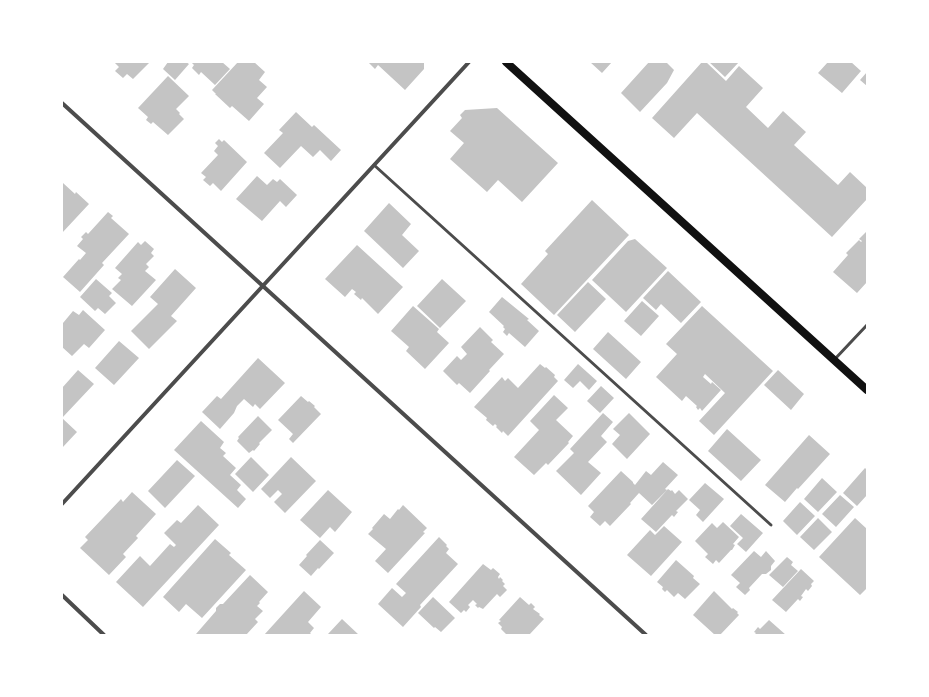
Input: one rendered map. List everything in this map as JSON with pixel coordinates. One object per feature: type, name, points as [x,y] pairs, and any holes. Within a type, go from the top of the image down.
[{"type":"main road","points":[[506,62],[867,390]]},
{"type":"street","points":[[62,504],[469,62]]},
{"type":"street","points":[[62,103],[646,635]]},
{"type":"street","points":[[62,595],[104,635]]},
{"type":"lane","points":[[374,165],[771,525]]},
{"type":"lane","points":[[834,360],[867,325]]},
{"type":"building","points":[[114,62],[150,62],[133,79],[127,74],[123,78],[115,71],[119,67]]},
{"type":"building","points":[[168,62],[186,62],[189,64],[175,80],[163,69]]},
{"type":"building","points":[[191,62],[222,62],[230,69],[215,85],[201,72],[199,75],[192,68],[194,65]]},
{"type":"building","points":[[238,62],[254,62],[265,72],[259,80],[267,87],[257,98],[264,104],[249,121],[232,106],[230,108],[212,90]]},
{"type":"building","points":[[368,62],[424,62],[424,69],[405,90],[378,65],[375,69]]},
{"type":"building","points":[[590,62],[612,62],[602,73]]},
{"type":"building","points":[[649,62],[666,62],[674,70],[667,83],[640,112],[621,93]]},
{"type":"building","points":[[702,62],[706,62],[726,81],[739,66],[763,88],[746,107],[768,128],[783,111],[806,132],[794,145],[838,185],[850,172],[867,188],[867,199],[832,237],[697,113],[674,138],[652,118]]},
{"type":"building","points":[[709,62],[739,62],[725,77]]},
{"type":"building","points":[[828,62],[851,62],[861,71],[842,93],[818,73]]},
{"type":"building","points":[[867,72],[867,86],[860,80]]},
{"type":"building","points":[[168,76],[189,96],[176,109],[184,119],[168,135],[153,122],[151,124],[146,120],[148,117],[138,108]]},
{"type":"building","points":[[497,108],[558,163],[522,202],[498,180],[487,192],[450,159],[464,143],[450,131],[462,118],[460,115],[465,110]]},
{"type":"building","points":[[296,112],[312,127],[314,125],[341,150],[331,161],[320,150],[313,157],[301,146],[280,168],[264,153],[283,133],[279,130]]},
{"type":"building","points":[[219,139],[222,142],[224,140],[247,162],[221,191],[213,183],[210,186],[203,180],[206,177],[201,173],[218,155],[214,151],[218,146],[215,143]]},
{"type":"building","points":[[257,176],[267,185],[273,179],[277,182],[280,179],[297,195],[286,207],[280,201],[262,221],[236,199]]},
{"type":"building","points":[[63,183],[89,204],[62,233],[62,184]]},
{"type":"building","points":[[592,200],[629,235],[554,315],[521,284],[548,254],[545,251]]},
{"type":"building","points":[[389,203],[411,224],[402,235],[419,251],[403,268],[364,231]]},
{"type":"building","points":[[108,212],[113,216],[111,218],[129,234],[102,263],[104,265],[80,292],[63,277],[86,253],[77,246],[83,239],[81,237],[86,232],[88,234]]},
{"type":"building","points":[[867,231],[867,282],[857,293],[833,272],[848,255],[846,253],[859,240],[861,242],[862,241],[859,239]]},
{"type":"building","points":[[635,239],[667,268],[626,312],[592,280],[628,241]]},
{"type":"building","points":[[145,241],[154,249],[151,253],[154,256],[146,264],[149,267],[145,271],[156,280],[132,306],[112,289],[121,280],[118,278],[122,274],[115,268],[138,242],[141,245]]},
{"type":"building","points":[[357,245],[403,287],[378,314],[362,298],[361,300],[354,294],[356,292],[352,289],[345,297],[325,279]]},
{"type":"building","points":[[175,269],[196,288],[171,316],[177,321],[149,349],[131,331],[158,304],[150,297]]},
{"type":"building","points":[[668,271],[701,302],[681,323],[661,304],[656,310],[643,298]]},
{"type":"building","points":[[96,279],[112,293],[109,296],[116,303],[105,314],[98,308],[95,311],[80,297]]},
{"type":"building","points":[[442,279],[466,301],[440,328],[417,306]]},
{"type":"building","points":[[588,282],[606,299],[575,332],[557,315]]},
{"type":"building","points":[[502,297],[529,319],[527,320],[539,331],[525,347],[509,333],[507,336],[503,332],[505,329],[503,327],[504,326],[489,312]]},
{"type":"building","points":[[642,301],[659,316],[641,336],[624,321]]},
{"type":"building","points":[[413,306],[439,329],[437,332],[449,343],[425,369],[406,351],[409,347],[391,331]]},
{"type":"building","points":[[702,306],[773,371],[714,435],[699,421],[725,393],[705,374],[703,377],[711,384],[712,382],[721,390],[702,411],[700,408],[698,410],[696,407],[697,406],[686,396],[682,401],[656,377],[677,354],[666,344]]},
{"type":"building","points":[[83,310],[105,330],[89,348],[84,344],[72,356],[62,347],[62,322],[63,323],[73,311],[79,315]]},
{"type":"building","points":[[480,327],[493,340],[491,342],[504,354],[470,393],[459,383],[457,385],[443,371],[457,356],[461,360],[467,354],[461,347]]},
{"type":"building","points":[[608,332],[641,362],[626,379],[593,349]]},
{"type":"building","points":[[119,341],[139,358],[114,385],[95,368]]},
{"type":"building","points":[[258,358],[285,383],[260,409],[255,404],[253,407],[244,399],[220,429],[202,412],[217,396],[221,399]]},
{"type":"building","points":[[540,364],[555,375],[554,377],[558,381],[508,436],[503,431],[502,433],[495,424],[493,426],[486,420],[487,418],[474,407],[502,377],[505,381],[508,378],[518,388]]},
{"type":"building","points":[[578,364],[597,381],[589,390],[580,381],[573,388],[564,380]]},
{"type":"building","points":[[78,370],[94,384],[62,418],[62,388]]},
{"type":"building","points":[[778,370],[804,394],[791,410],[764,385]]},
{"type":"building","points":[[601,386],[614,398],[600,413],[587,401]]},
{"type":"building","points":[[554,395],[568,408],[556,420],[573,436],[568,442],[569,443],[548,465],[546,463],[534,475],[514,457],[539,430],[530,421]]},
{"type":"building","points":[[301,396],[315,406],[314,407],[321,414],[293,443],[289,439],[293,434],[278,420]]},
{"type":"building","points":[[603,413],[613,422],[601,436],[607,442],[588,462],[601,473],[581,495],[556,471],[574,453],[570,449]]},
{"type":"building","points":[[629,413],[650,434],[627,459],[612,444],[620,435],[613,429]]},
{"type":"building","points":[[258,416],[272,430],[259,443],[260,444],[254,451],[253,450],[249,453],[237,441],[239,438],[238,437]]},
{"type":"building","points":[[62,418],[77,432],[62,448]]},
{"type":"building","points":[[201,421],[224,442],[220,448],[226,453],[223,456],[236,468],[230,475],[241,485],[237,490],[246,499],[238,508],[174,450]]},
{"type":"building","points":[[727,429],[761,460],[741,481],[708,451]]},
{"type":"building","points":[[809,435],[830,454],[785,502],[765,485]]},
{"type":"building","points":[[251,457],[269,475],[253,492],[235,474]]},
{"type":"building","points":[[291,457],[316,481],[285,513],[274,502],[282,494],[278,490],[270,498],[261,489]]},
{"type":"building","points":[[177,460],[195,476],[165,508],[148,491]]},
{"type":"building","points":[[663,462],[678,475],[665,489],[667,490],[652,505],[639,493],[630,503],[631,504],[610,526],[605,521],[600,526],[590,517],[594,512],[588,506],[621,471],[635,485],[646,471],[651,475]]},
{"type":"building","points":[[865,468],[867,470],[867,495],[857,506],[843,493]]},
{"type":"building","points":[[822,478],[837,492],[818,512],[804,499]]},
{"type":"building","points":[[705,483],[724,499],[703,522],[696,515],[700,510],[689,500]]},
{"type":"building","points":[[668,489],[671,491],[672,490],[675,494],[679,490],[688,499],[676,511],[678,512],[674,517],[672,515],[656,532],[641,519]]},
{"type":"building","points":[[328,490],[352,512],[335,532],[330,527],[320,538],[300,520]]},
{"type":"building","points":[[132,492],[156,514],[136,536],[138,538],[123,554],[126,557],[109,575],[80,548],[88,540],[85,537],[121,499],[123,502]]},
{"type":"building","points":[[840,495],[854,507],[836,527],[822,514]]},
{"type":"building","points":[[800,502],[815,516],[797,535],[783,521]]},
{"type":"building","points":[[198,505],[219,525],[143,607],[116,582],[140,556],[150,566],[170,544],[174,547],[176,545],[164,533],[177,520],[181,523]]},
{"type":"building","points":[[403,505],[427,528],[423,532],[425,533],[388,573],[375,561],[386,549],[368,534],[384,514],[390,519]]},
{"type":"building","points":[[741,514],[763,533],[746,552],[737,544],[743,538],[730,526]]},
{"type":"building","points":[[818,518],[832,532],[814,550],[800,537]]},
{"type":"building","points":[[855,518],[867,529],[867,588],[860,595],[819,557]]},
{"type":"building","points":[[723,522],[739,537],[733,544],[735,545],[732,550],[719,563],[716,560],[713,564],[705,557],[708,554],[695,541],[712,523],[717,528]]},
{"type":"building","points":[[664,526],[682,542],[651,576],[627,555],[650,530],[655,535]]},
{"type":"building","points":[[439,537],[449,549],[446,553],[458,564],[420,605],[421,607],[403,627],[378,604],[392,588],[402,597],[406,593],[396,584]]},
{"type":"building","points":[[215,539],[231,553],[229,555],[246,570],[202,618],[186,604],[179,612],[163,597]]},
{"type":"building","points":[[320,540],[334,553],[311,576],[299,565]]},
{"type":"building","points":[[754,551],[761,557],[766,551],[775,561],[771,566],[771,570],[766,574],[762,574],[749,588],[750,590],[745,595],[736,587],[740,583],[731,575]]},
{"type":"building","points":[[787,557],[793,562],[791,565],[798,571],[783,587],[769,575]]},
{"type":"building","points":[[676,560],[694,576],[693,578],[700,584],[685,599],[678,593],[674,597],[667,590],[665,592],[662,589],[663,587],[657,582]]},
{"type":"building","points":[[483,564],[491,570],[493,568],[500,574],[498,577],[499,579],[500,577],[503,580],[502,581],[505,584],[503,586],[507,590],[500,597],[497,594],[483,609],[478,608],[475,605],[477,604],[473,600],[468,605],[470,607],[466,612],[464,610],[461,613],[449,602]]},
{"type":"building","points":[[801,569],[814,581],[808,591],[806,589],[801,596],[803,597],[800,601],[798,599],[786,612],[772,600]]},
{"type":"building","points":[[250,575],[268,592],[257,606],[263,611],[255,619],[258,622],[246,635],[197,635],[196,634],[216,611],[216,608],[220,604],[223,604]]},
{"type":"building","points":[[304,591],[321,607],[308,622],[314,628],[310,633],[312,635],[264,635]]},
{"type":"building","points":[[714,591],[732,609],[733,608],[738,612],[737,613],[739,615],[720,635],[715,635],[693,615]]},
{"type":"building","points":[[433,597],[455,618],[441,632],[435,627],[434,628],[418,613]]},
{"type":"building","points":[[520,597],[529,605],[531,603],[535,607],[533,609],[544,619],[529,635],[507,635],[501,629],[502,627],[498,623],[501,621],[499,620]]},
{"type":"building","points":[[342,619],[359,635],[328,634]]},
{"type":"building","points":[[769,620],[786,635],[754,635],[756,633],[754,632],[758,627],[760,629]]}]
